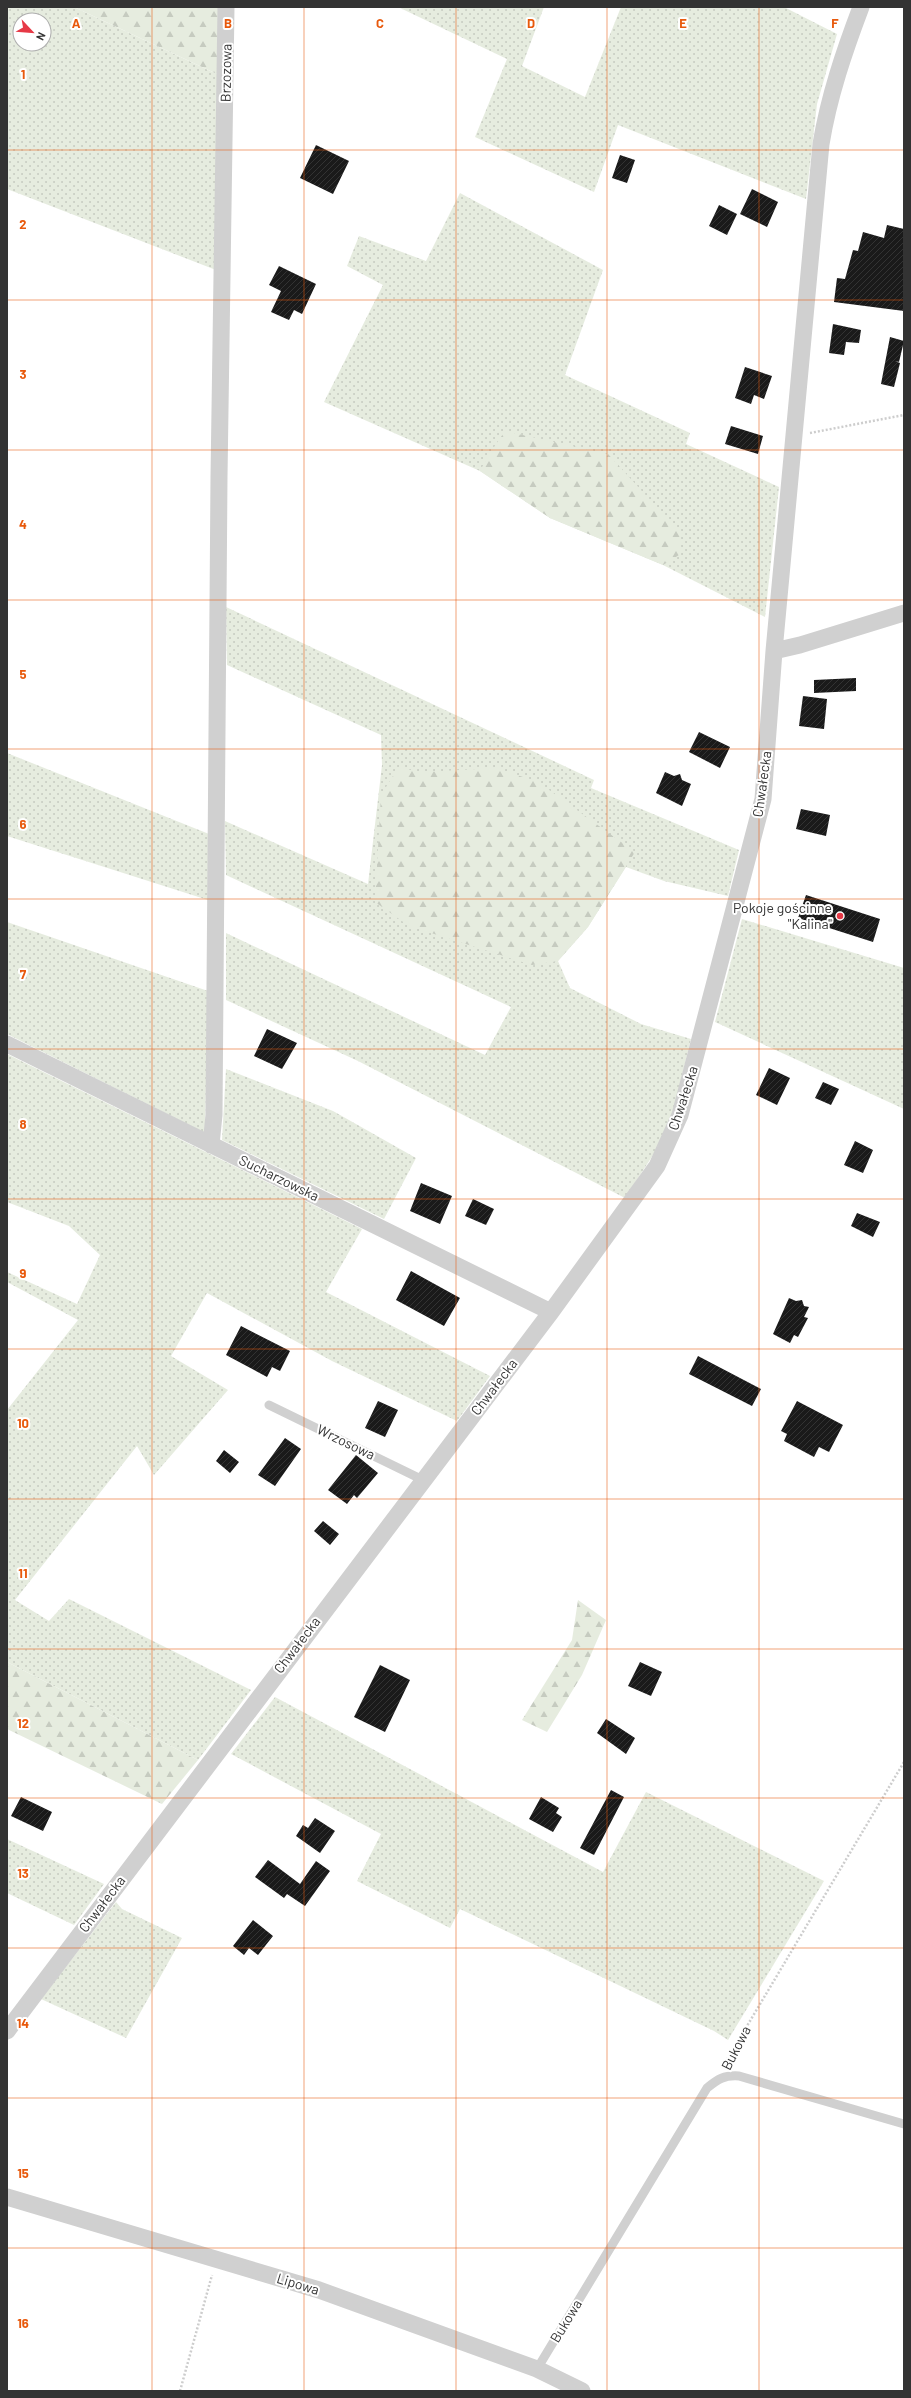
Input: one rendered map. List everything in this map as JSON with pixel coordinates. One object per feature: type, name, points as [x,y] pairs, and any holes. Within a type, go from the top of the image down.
[{"type":"street","name":"Brzozowa","points":[[211,1145],[214,1115],[219,485],[226,7]]},
{"type":"street","name":"Chwałecka","points":[[7,2030],[551,1312],[657,1166],[680,1115],[763,799],[774,651],[793,436],[821,144],[826,113],[841,61],[861,7]]},
{"type":"street","points":[[774,651],[800,645],[904,613]]},
{"type":"street","name":"Sucharzowska","points":[[7,1044],[551,1312]]},
{"type":"street","name":"Lipowa","points":[[7,2197],[319,2290],[537,2369],[582,2391]]},
{"type":"lane","name":"Wrzosowa","points":[[269,1405],[424,1480]]},
{"type":"lane","points":[[722,2077],[739,2076],[904,2124]]},
{"type":"lane","name":"Bukowa","points":[[537,2369],[707,2088],[722,2077]]},
{"type":"path","points":[[793,436],[904,415]]},
{"type":"path","name":"Bukowa","points":[[722,2077],[726,2062],[904,1762]]},
{"type":"path","points":[[180,2391],[216,2259]]},
{"type":"green space","points":[[7,7],[74,7],[219,75],[216,270],[7,189]]},
{"type":"green space","points":[[74,7],[220,7],[219,75]]},
{"type":"green space","points":[[398,7],[544,7],[522,66],[585,97],[621,7],[784,7],[837,34],[817,104],[806,199],[618,125],[594,192],[475,137],[507,59]]},
{"type":"green space","points":[[460,193],[603,270],[565,375],[690,433],[686,444],[779,487],[765,617],[663,565],[550,518],[480,471],[324,402],[383,285],[347,266],[359,236],[426,261]]},
{"type":"green space","points":[[505,431],[608,454],[681,534],[679,555],[663,565],[550,518],[480,471]]},
{"type":"green space","points":[[226,607],[594,780],[591,788],[739,850],[728,896],[664,881],[626,867],[588,927],[558,961],[570,988],[641,1024],[691,1039],[668,1132],[625,1198],[358,1061],[226,1000],[226,933],[485,1055],[511,1007],[226,875],[225,821],[368,884],[382,765],[381,735],[227,665]]},
{"type":"green space","points":[[7,753],[214,836],[208,900],[7,836]]},
{"type":"green space","points":[[398,768],[424,772],[496,768],[538,782],[635,852],[588,927],[558,961],[532,965],[409,926],[375,902],[381,795]]},
{"type":"green space","points":[[742,919],[904,968],[904,1109],[715,1022]]},
{"type":"green space","points":[[7,922],[208,991],[205,1133],[7,1034]]},
{"type":"green space","points":[[7,1054],[362,1229],[326,1292],[490,1376],[457,1421],[332,1361],[207,1293],[171,1356],[228,1390],[154,1475],[137,1446],[15,1600],[49,1621],[69,1599],[251,1690],[198,1760],[7,1662],[7,1410],[78,1320],[7,1282],[7,1272],[77,1304],[100,1255],[69,1226],[7,1202]]},
{"type":"green space","points":[[226,1069],[333,1111],[416,1158],[384,1219],[222,1140]]},
{"type":"green space","points":[[578,1600],[606,1620],[582,1675],[547,1732],[522,1720],[572,1640]]},
{"type":"green space","points":[[7,1662],[198,1760],[162,1804],[7,1729]]},
{"type":"green space","points":[[275,1697],[603,1872],[646,1792],[824,1881],[728,2040],[714,2031],[460,1909],[450,1928],[357,1881],[381,1834],[231,1754]]},
{"type":"green space","points":[[7,1839],[104,1884],[74,1925],[7,1893]]},
{"type":"green space","points":[[116,1902],[122,1909],[182,1938],[126,2038],[41,1999]]},
{"type":"building","points":[[316,145],[349,161],[333,194],[300,178]]},
{"type":"building","points":[[620,155],[635,160],[627,183],[612,178]]},
{"type":"building","points":[[752,189],[778,202],[767,227],[740,214]]},
{"type":"building","points":[[719,205],[737,214],[727,235],[709,226]]},
{"type":"building","points":[[887,225],[904,229],[904,311],[834,302],[837,278],[845,279],[853,250],[858,251],[863,232],[884,238]]},
{"type":"building","points":[[279,266],[316,284],[302,314],[294,310],[289,320],[271,312],[281,291],[269,285]]},
{"type":"building","points":[[833,324],[861,330],[859,343],[846,342],[844,355],[829,353]]},
{"type":"building","points":[[890,337],[904,341],[899,362],[895,361],[900,363],[894,387],[881,384]]},
{"type":"building","points":[[745,367],[772,376],[764,399],[754,395],[751,404],[735,398]]},
{"type":"building","points":[[731,426],[763,436],[758,454],[725,444]]},
{"type":"building","points":[[856,678],[856,691],[814,693],[814,680]]},
{"type":"building","points":[[803,696],[827,699],[824,729],[799,726]]},
{"type":"building","points":[[699,732],[730,747],[720,768],[689,752]]},
{"type":"building","points":[[665,772],[674,776],[680,774],[682,780],[691,784],[682,806],[656,793]]},
{"type":"building","points":[[801,809],[830,815],[826,836],[796,829]]},
{"type":"building","points":[[806,895],[880,919],[873,942],[798,918]]},
{"type":"building","points":[[267,1029],[297,1043],[282,1069],[254,1056]]},
{"type":"building","points":[[769,1068],[790,1078],[777,1105],[756,1095]]},
{"type":"building","points":[[823,1082],[839,1089],[831,1105],[815,1098]]},
{"type":"building","points":[[855,1141],[873,1150],[863,1173],[844,1165]]},
{"type":"building","points":[[421,1183],[452,1196],[440,1224],[410,1211]]},
{"type":"building","points":[[473,1199],[494,1209],[486,1225],[465,1216]]},
{"type":"building","points":[[857,1213],[880,1222],[873,1237],[851,1226]]},
{"type":"building","points":[[411,1271],[460,1298],[444,1326],[396,1300]]},
{"type":"building","points":[[789,1298],[796,1301],[802,1300],[804,1306],[809,1307],[804,1317],[808,1318],[798,1337],[794,1335],[790,1343],[773,1334]]},
{"type":"building","points":[[241,1326],[290,1351],[280,1371],[272,1367],[267,1377],[226,1355]]},
{"type":"building","points":[[698,1356],[761,1389],[752,1406],[689,1374]]},
{"type":"building","points":[[378,1401],[398,1410],[385,1437],[365,1428]]},
{"type":"building","points":[[797,1401],[843,1425],[829,1452],[819,1447],[814,1457],[784,1441],[787,1434],[781,1431]]},
{"type":"building","points":[[285,1438],[301,1449],[275,1486],[258,1475]]},
{"type":"building","points":[[224,1450],[239,1462],[230,1473],[216,1461]]},
{"type":"building","points":[[356,1455],[378,1473],[357,1498],[354,1495],[347,1504],[328,1490]]},
{"type":"building","points":[[323,1521],[339,1534],[330,1545],[314,1531]]},
{"type":"building","points":[[640,1662],[662,1672],[651,1696],[628,1686]]},
{"type":"building","points":[[380,1665],[410,1680],[385,1732],[354,1717]]},
{"type":"building","points":[[606,1719],[635,1738],[626,1754],[597,1733]]},
{"type":"building","points":[[611,1790],[624,1797],[594,1855],[580,1848]]},
{"type":"building","points":[[21,1797],[52,1812],[43,1831],[11,1816]]},
{"type":"building","points":[[541,1797],[559,1808],[556,1813],[562,1817],[553,1832],[529,1819]]},
{"type":"building","points":[[315,1818],[335,1831],[320,1853],[296,1836],[303,1825],[308,1828]]},
{"type":"building","points":[[268,1860],[300,1884],[316,1861],[330,1871],[305,1906],[287,1894],[284,1898],[255,1877]]},
{"type":"building","points":[[253,1920],[273,1936],[258,1955],[249,1948],[244,1955],[233,1946]]},
{"type":"place","name":"Pokoje gościnne \"Kalina\"","points":[[840,916]]}]
